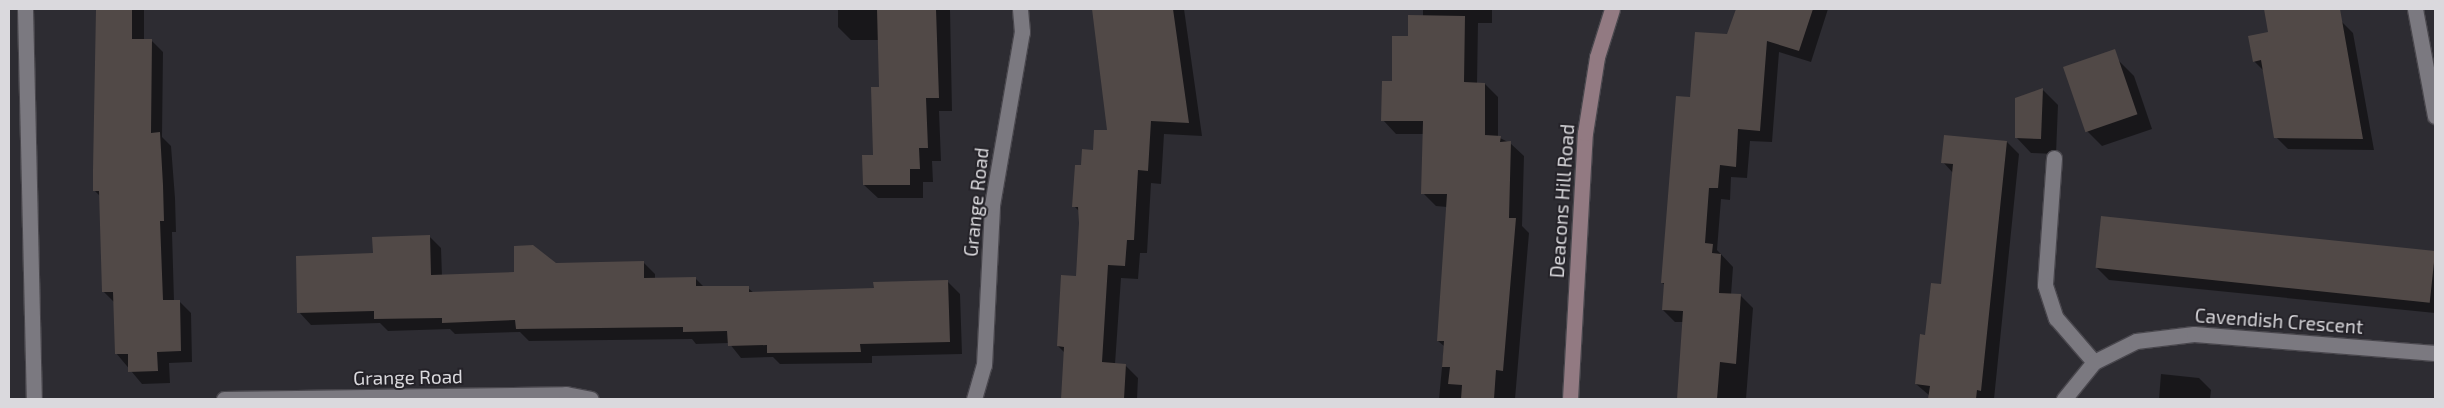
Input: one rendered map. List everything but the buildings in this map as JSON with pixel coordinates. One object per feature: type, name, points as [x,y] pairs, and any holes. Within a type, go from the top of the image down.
[{"type":"street","points":[[25,9],[34,399]]},
{"type":"street","name":"Grange Road","points":[[974,399],[984,366],[992,205],[1022,32],[1020,9]]},
{"type":"street","name":"Deacons Hill Road","points":[[1570,399],[1585,133],[1597,57],[1612,9]]},
{"type":"street","points":[[2415,9],[2435,116]]},
{"type":"street","points":[[2054,158],[2045,285],[2056,318],[2094,362],[2064,399]]},
{"type":"street","name":"Cavendish Crescent","points":[[2094,362],[2136,341],[2194,334],[2435,353]]},
{"type":"street","name":"Grange Road","points":[[224,399],[566,394],[591,399]]}]
